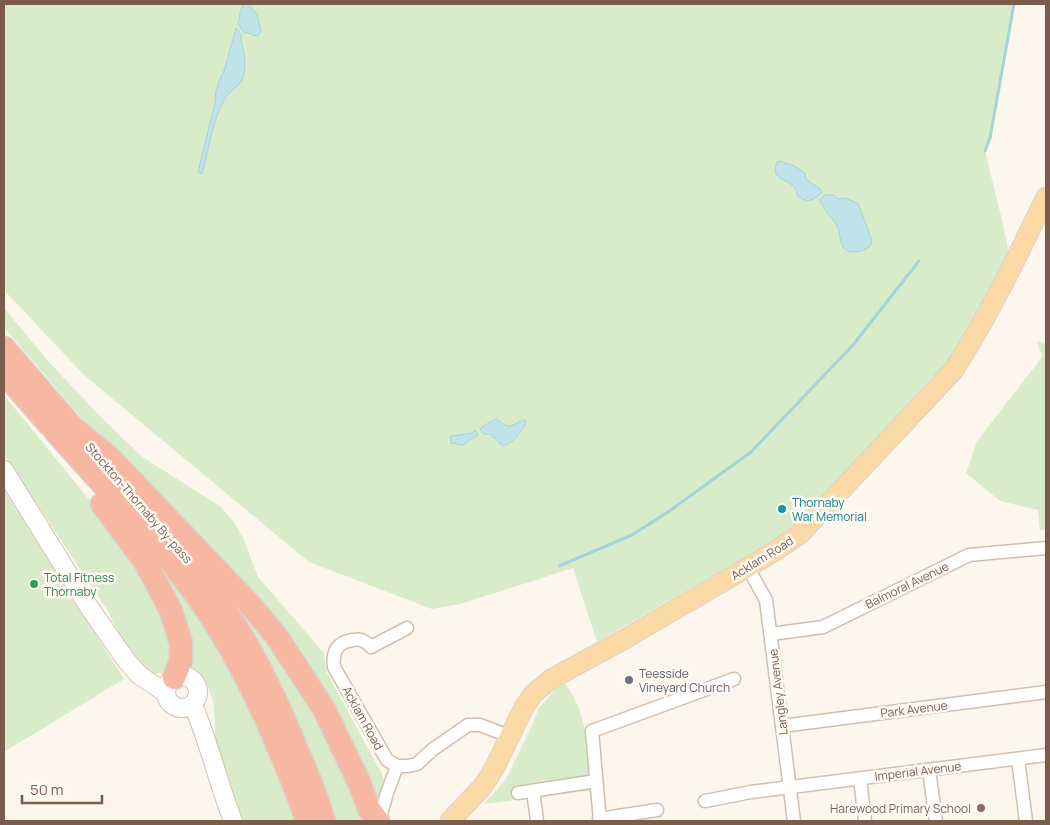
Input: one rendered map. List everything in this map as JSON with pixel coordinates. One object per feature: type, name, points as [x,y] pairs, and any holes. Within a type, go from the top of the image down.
[{"type":"highway","points":[[4,348],[63,429],[83,479],[146,563],[171,611],[181,643],[181,660],[170,685]]},
{"type":"highway","points":[[4,373],[63,429],[110,458],[246,601],[277,637],[324,709],[370,809],[379,821]]},
{"type":"highway","name":"Stockton-Thornaby By-pass","points":[[63,429],[192,589],[220,632],[270,728],[307,821]]},
{"type":"highway","name":"Stockton-Thornaby By-pass","points":[[63,429],[154,517],[186,554],[218,599],[244,640],[279,710],[304,767],[324,821]]},
{"type":"main road","name":"Acklam Road","points":[[450,821],[482,786],[495,767],[523,709],[533,694],[551,679],[748,568],[800,534],[953,371],[988,315],[1046,197]]},
{"type":"main road","points":[[4,470],[87,604],[126,660],[139,675],[170,685]]},
{"type":"main road","points":[[185,676],[194,681],[199,691],[193,705],[184,709],[174,707],[167,699],[170,685],[185,676]]},
{"type":"main road","points":[[193,705],[234,821]]},
{"type":"street","name":"Balmoral Avenue","points":[[771,634],[823,627],[969,555],[1046,548]]},
{"type":"street","name":"Langley Avenue","points":[[748,568],[766,600],[794,821]]},
{"type":"street","name":"Acklam Road","points":[[397,766],[387,760],[382,752],[334,667],[333,658],[336,650],[342,643],[357,639],[365,641],[371,647],[407,628]]},
{"type":"street","points":[[656,810],[600,820],[592,731],[734,679]]},
{"type":"street","name":"Park Avenue","points":[[782,726],[1046,692]]},
{"type":"street","points":[[379,821],[397,766],[417,764],[432,750],[468,725],[480,725],[509,736]]},
{"type":"street","name":"Imperial Avenue","points":[[705,801],[751,792],[1046,755]]},
{"type":"street","points":[[1018,759],[1026,821]]},
{"type":"street","points":[[929,770],[936,821]]},
{"type":"street","points":[[860,779],[865,821]]},
{"type":"street","points":[[518,793],[596,781]]},
{"type":"street","points":[[532,791],[537,821]]},
{"type":"green space","points":[[4,4],[1014,4],[990,138],[985,151],[1010,259],[947,368],[792,530],[597,642],[573,568],[460,604],[432,609],[309,562],[85,376],[4,290]]},
{"type":"green space","points":[[4,308],[48,361],[141,456],[221,507],[236,525],[244,540],[258,577],[324,653],[326,671],[381,772],[385,784],[373,805],[319,694],[4,327]]},
{"type":"green space","points":[[1039,341],[1046,344],[1046,530],[1040,530],[1038,510],[1000,501],[966,473],[977,441],[1043,356],[1037,344]]},
{"type":"green space","points":[[4,395],[96,508],[156,597],[174,646],[169,668],[164,671],[153,674],[144,670],[132,655],[108,611],[4,454]]},
{"type":"green space","name":"Total Fitness Thornaby","points":[[4,490],[124,679],[4,752]]},
{"type":"green space","points":[[136,532],[186,592],[240,679],[300,821],[239,821],[218,756],[213,701],[205,679],[195,670],[185,666]]},
{"type":"green space","points":[[215,577],[244,609],[308,695],[371,821],[330,821]]},
{"type":"green space","points":[[563,681],[575,699],[580,712],[596,790],[484,804],[506,779],[539,708]]},
{"type":"water","points":[[244,4],[248,4],[257,14],[261,31],[258,36],[244,33],[238,23]]},
{"type":"water","points":[[236,28],[242,35],[244,73],[241,82],[226,97],[220,108],[202,174],[198,172],[215,103],[216,91],[224,71]]},
{"type":"water","points":[[780,161],[794,166],[805,173],[806,179],[822,192],[815,198],[807,201],[798,197],[794,187],[775,172],[777,162]]},
{"type":"water","points":[[826,194],[834,195],[838,199],[844,198],[858,203],[872,241],[868,248],[857,252],[850,252],[843,247],[836,224],[820,201]]},
{"type":"water","points":[[496,419],[508,426],[524,420],[526,423],[513,440],[502,445],[490,434],[483,434],[480,428]]},
{"type":"water","points":[[475,430],[478,435],[463,445],[451,443],[451,436],[472,433]]},
{"type":"waterway","points":[[985,151],[990,138],[1014,4]]},
{"type":"waterway","points":[[559,566],[632,535],[668,512],[751,452],[853,345],[919,261]]},
{"type":"place","name":"Thornaby War Memorial","points":[[782,509]]},
{"type":"place","name":"Total Fitness Thornaby","points":[[34,584]]},
{"type":"place","name":"Teesside Vineyard Church","points":[[629,680]]},
{"type":"place","name":"Harewood Primary School","points":[[981,808]]}]
